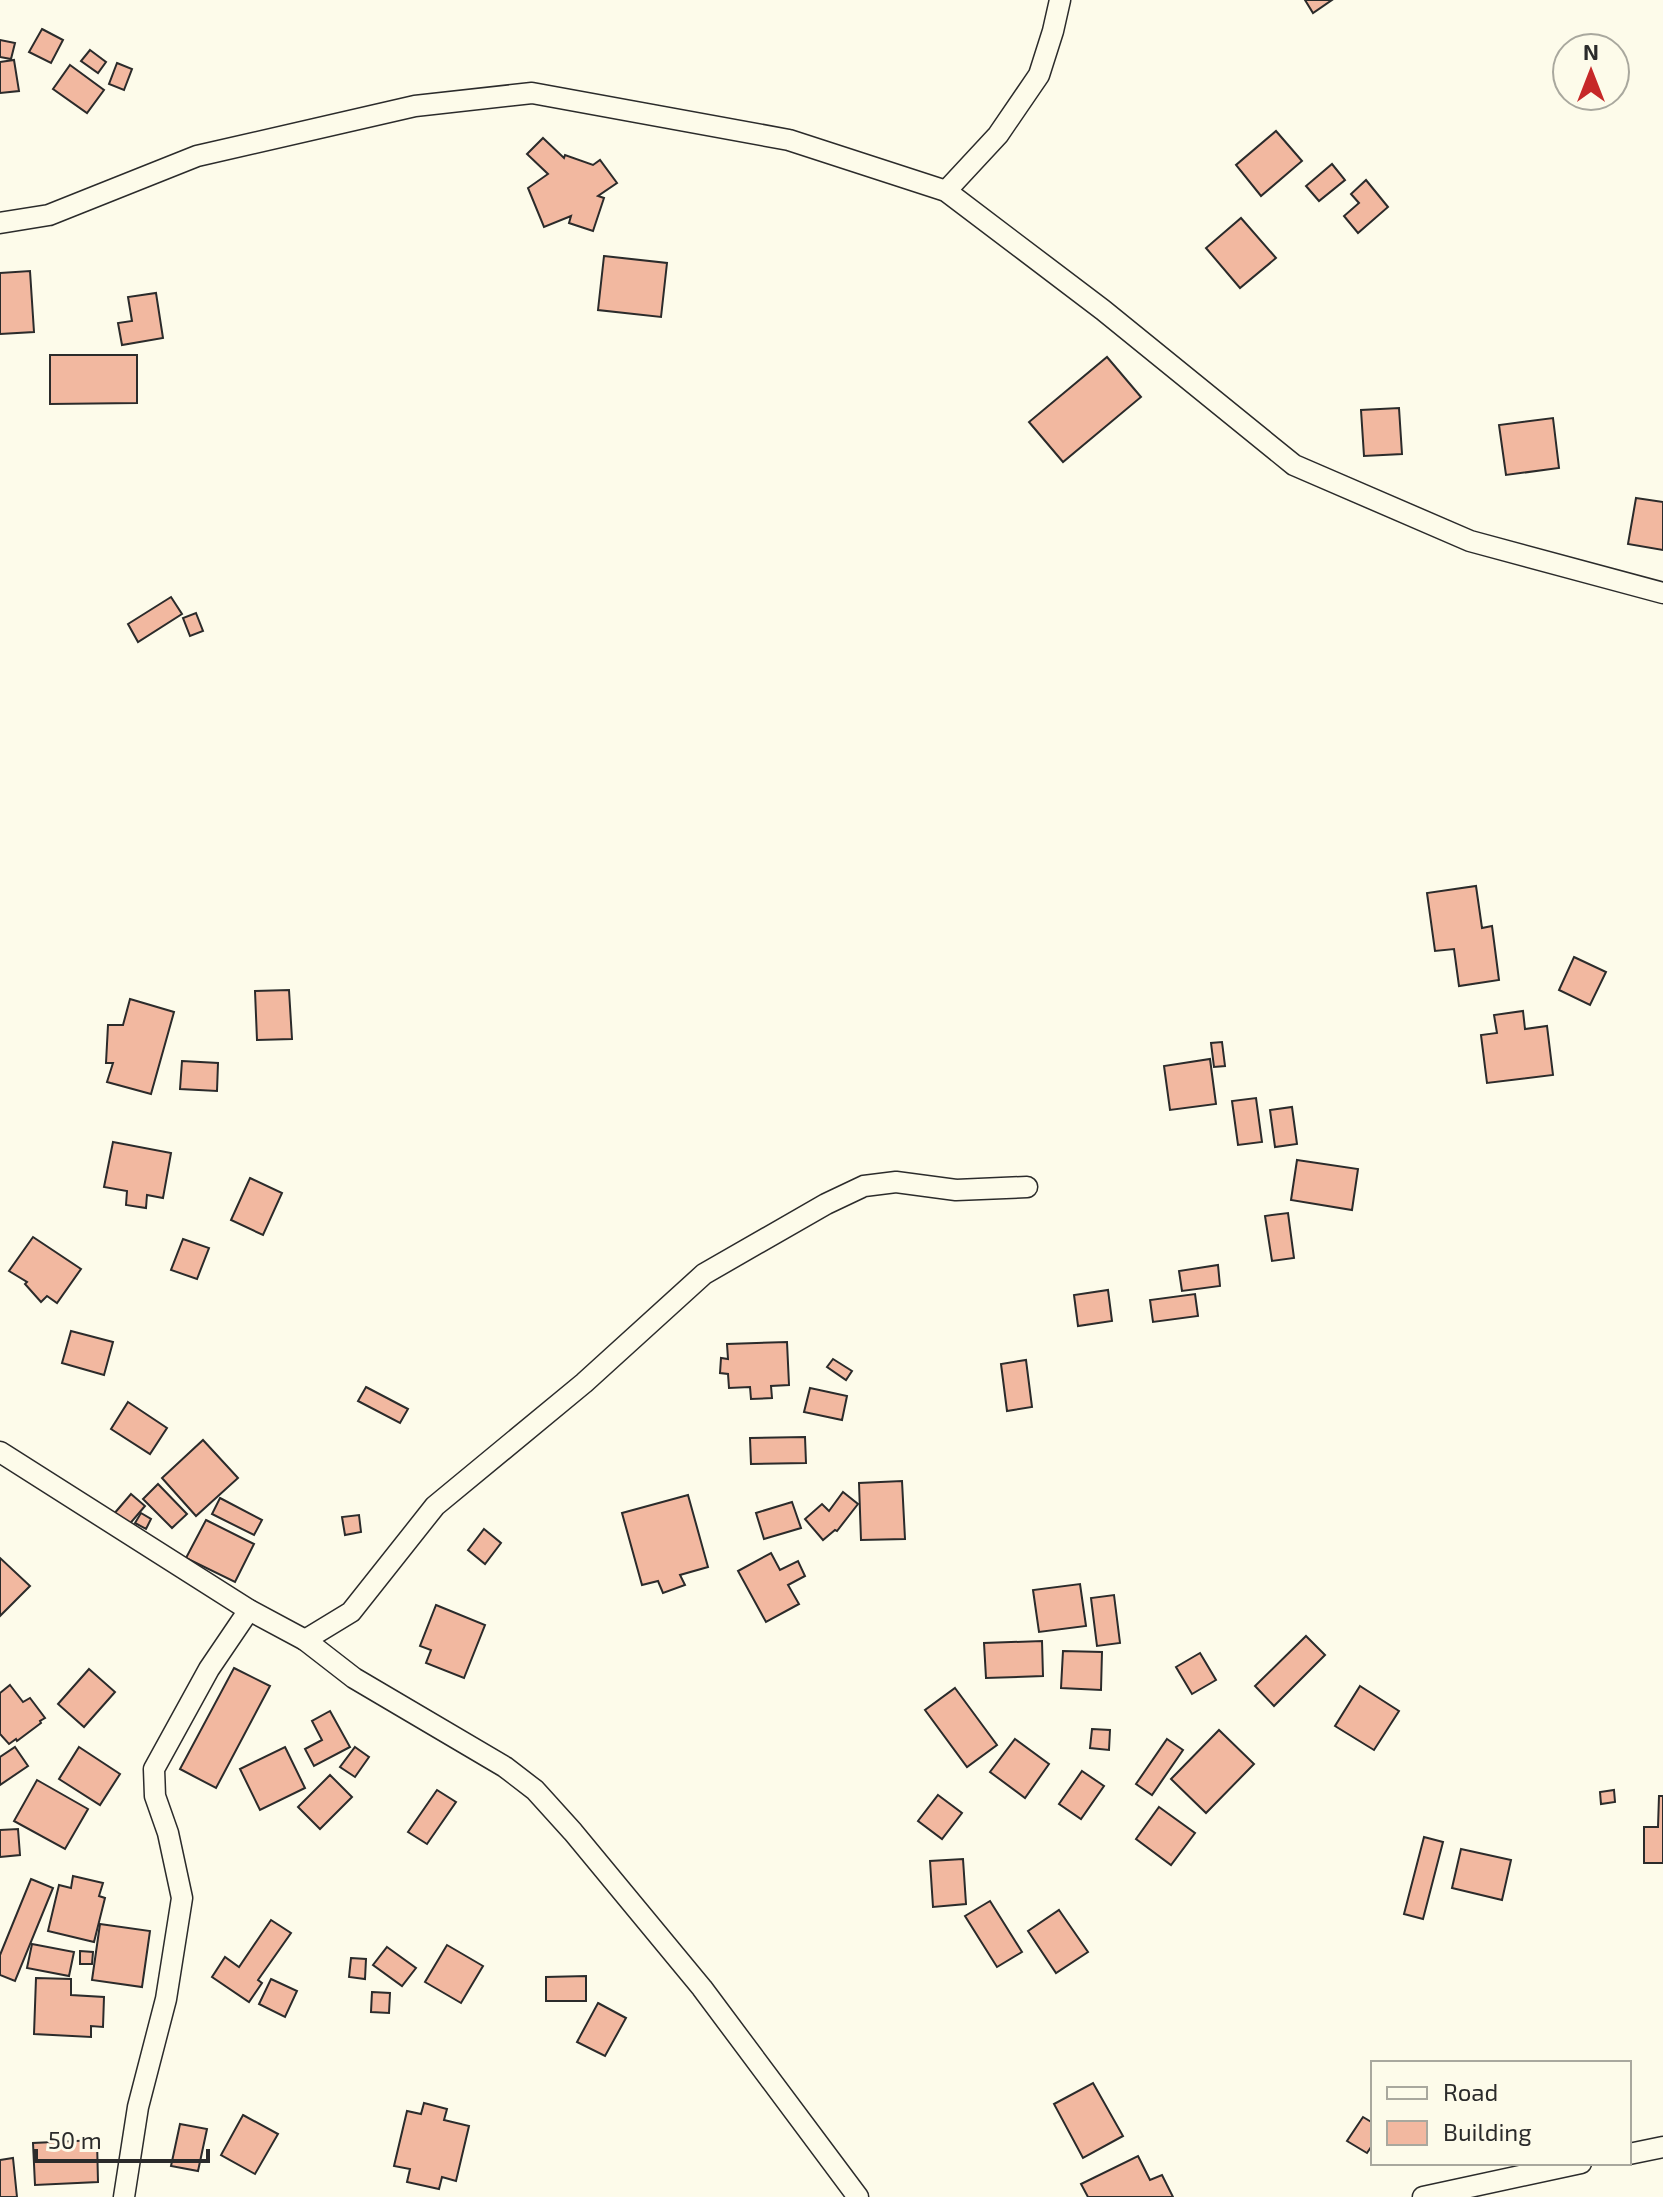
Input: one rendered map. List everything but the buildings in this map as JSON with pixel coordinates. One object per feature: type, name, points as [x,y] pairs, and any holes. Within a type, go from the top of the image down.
[{"type":"street","points":[[946,191],[998,135],[1039,75],[1060,0]]},
{"type":"street","points":[[0,223],[49,215],[197,156],[415,106],[532,93],[789,140],[946,191],[1103,310],[1294,465],[1470,541],[1663,593]]},
{"type":"street","points":[[305,1640],[351,1612],[435,1506],[584,1383],[704,1274],[826,1204],[864,1186],[896,1182],[956,1190],[1027,1187]]},
{"type":"street","points":[[0,1452],[249,1610],[305,1640],[354,1678],[505,1767],[535,1790],[702,1988],[858,2197]]},
{"type":"street","points":[[124,2197],[138,2107],[166,1999],[182,1898],[168,1833],[155,1796],[154,1769],[209,1669],[249,1610]]},
{"type":"street","points":[[1631,2154],[1663,2147]]},
{"type":"street","points":[[1423,2197],[1572,2165]]}]
